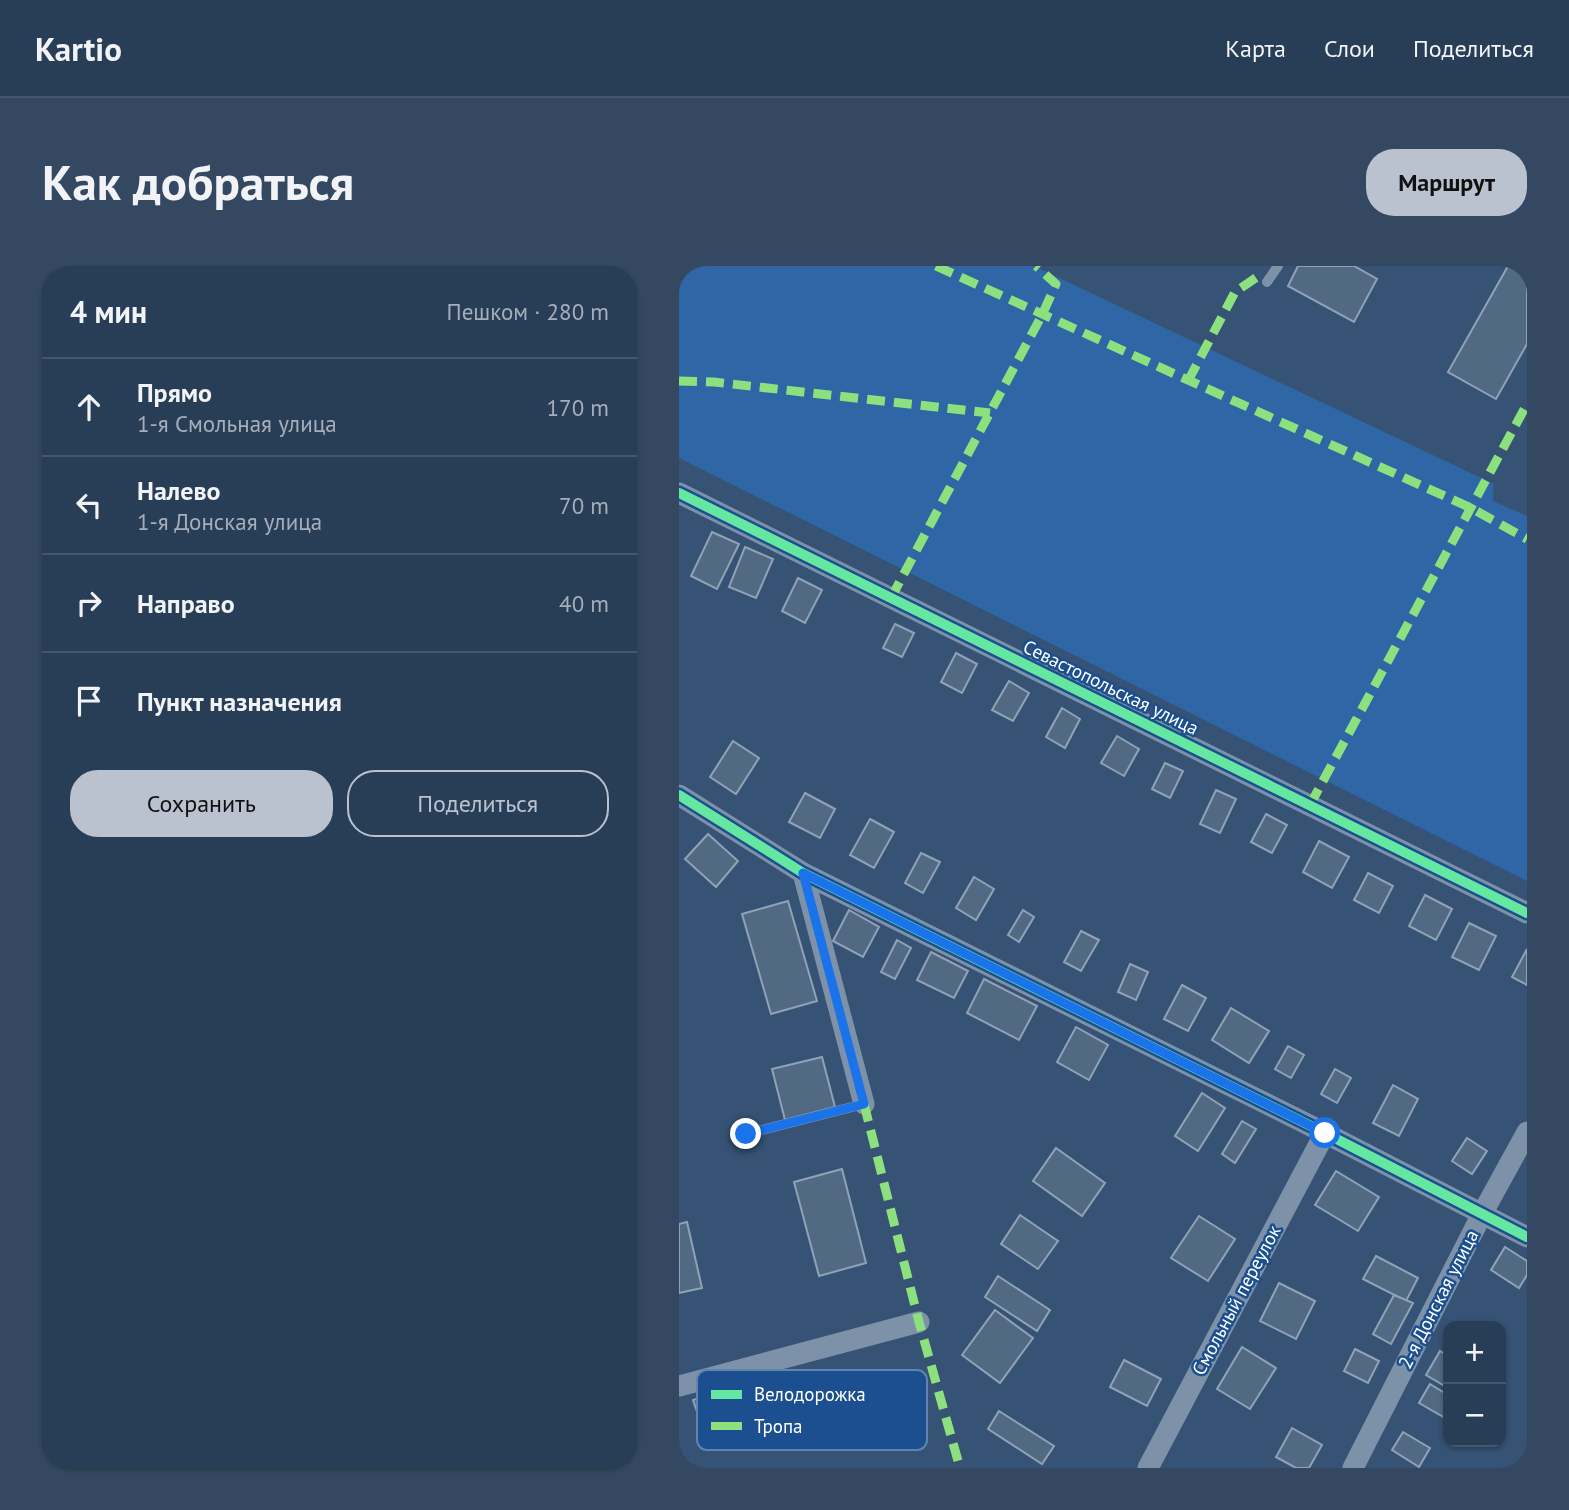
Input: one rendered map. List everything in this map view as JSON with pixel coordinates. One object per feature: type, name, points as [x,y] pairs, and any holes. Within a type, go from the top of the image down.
[{"type":"street","name":"Севастопольская улица","points":[[679,493],[1527,913]]},
{"type":"street","points":[[679,795],[803,873],[1325,1133],[1527,1237]]},
{"type":"street","points":[[803,873],[864,1104]]},
{"type":"street","name":"2-я Донская улица","points":[[1353,1468],[1482,1214],[1527,1132]]},
{"type":"street","name":"Смольный переулок","points":[[1148,1468],[1325,1133]]},
{"type":"street","points":[[739,1370],[919,1322]]},
{"type":"street","points":[[679,1386],[697,1381]]},
{"type":"lane","points":[[1267,282],[1278,266]]},
{"type":"lane","points":[[746,1134],[864,1104]]},
{"type":"shaded area","points":[[679,266],[1034,266],[1494,484],[1493,501],[1527,516],[1527,881],[679,458]]},
{"type":"building","points":[[1298,266],[1354,266],[1377,279],[1354,322],[1288,286]]},
{"type":"building","points":[[1508,266],[1527,266],[1527,344],[1496,399],[1448,372]]},
{"type":"building","points":[[712,532],[739,544],[717,589],[691,576]]},
{"type":"building","points":[[745,547],[773,559],[756,598],[729,587]]},
{"type":"building","points":[[798,578],[822,590],[805,623],[782,611]]},
{"type":"building","points":[[895,624],[914,633],[902,657],[883,648]]},
{"type":"building","points":[[956,653],[977,664],[962,693],[941,682]]},
{"type":"building","points":[[1009,681],[1029,693],[1013,721],[992,710]]},
{"type":"building","points":[[1062,708],[1080,719],[1065,748],[1046,737]]},
{"type":"building","points":[[1117,736],[1139,749],[1124,776],[1101,763]]},
{"type":"building","points":[[733,741],[759,758],[736,794],[710,777]]},
{"type":"building","points":[[1165,763],[1183,771],[1170,798],[1152,789]]},
{"type":"building","points":[[1216,790],[1236,799],[1220,833],[1200,824]]},
{"type":"building","points":[[805,793],[835,809],[820,838],[789,822]]},
{"type":"building","points":[[1266,814],[1287,825],[1272,853],[1251,842]]},
{"type":"building","points":[[870,819],[894,832],[874,868],[850,855]]},
{"type":"building","points":[[708,834],[738,861],[716,887],[685,859]]},
{"type":"building","points":[[1319,841],[1349,857],[1332,888],[1303,872]]},
{"type":"building","points":[[921,853],[940,862],[923,893],[905,883]]},
{"type":"building","points":[[1368,873],[1393,886],[1379,913],[1354,900]]},
{"type":"building","points":[[974,877],[994,889],[976,920],[956,908]]},
{"type":"building","points":[[1425,895],[1452,909],[1436,940],[1409,926]]},
{"type":"building","points":[[788,901],[817,1001],[771,1014],[742,914]]},
{"type":"building","points":[[849,910],[879,927],[863,957],[833,941]]},
{"type":"building","points":[[1023,910],[1034,917],[1019,942],[1008,935]]},
{"type":"building","points":[[1469,923],[1496,936],[1479,970],[1452,957]]},
{"type":"building","points":[[1081,931],[1099,940],[1081,971],[1064,962]]},
{"type":"building","points":[[897,940],[911,948],[895,979],[881,972]]},
{"type":"building","points":[[1527,949],[1527,985],[1512,977]]},
{"type":"building","points":[[931,952],[968,971],[954,998],[917,980]]},
{"type":"building","points":[[1130,964],[1148,972],[1136,1000],[1118,992]]},
{"type":"building","points":[[984,979],[1037,1006],[1019,1040],[967,1013]]},
{"type":"building","points":[[1182,985],[1206,998],[1188,1031],[1164,1019]]},
{"type":"building","points":[[1231,1008],[1269,1031],[1249,1063],[1212,1040]]},
{"type":"building","points":[[1076,1027],[1108,1045],[1089,1080],[1057,1062]]},
{"type":"building","points":[[1288,1046],[1304,1055],[1291,1078],[1275,1069]]},
{"type":"building","points":[[822,1057],[835,1107],[785,1120],[772,1069]]},
{"type":"building","points":[[1335,1069],[1351,1078],[1337,1103],[1321,1094]]},
{"type":"building","points":[[1393,1085],[1418,1099],[1399,1136],[1373,1123]]},
{"type":"building","points":[[1202,1093],[1225,1108],[1198,1151],[1175,1136]]},
{"type":"building","points":[[1242,1121],[1256,1129],[1235,1163],[1222,1154]]},
{"type":"building","points":[[1467,1138],[1487,1151],[1472,1174],[1452,1161]]},
{"type":"building","points":[[1056,1148],[1105,1183],[1082,1216],[1033,1181]]},
{"type":"building","points":[[842,1169],[866,1263],[819,1276],[794,1182]]},
{"type":"building","points":[[1336,1171],[1379,1197],[1358,1231],[1315,1205]]},
{"type":"building","points":[[1020,1215],[1058,1241],[1038,1269],[1001,1244]]},
{"type":"building","points":[[1199,1216],[1235,1239],[1208,1281],[1171,1258]]},
{"type":"building","points":[[687,1222],[702,1288],[679,1293],[679,1224]]},
{"type":"building","points":[[1505,1247],[1527,1261],[1527,1275],[1519,1288],[1491,1270]]},
{"type":"building","points":[[1376,1256],[1418,1278],[1406,1301],[1363,1279]]},
{"type":"building","points":[[998,1276],[1050,1310],[1037,1331],[985,1297]]},
{"type":"building","points":[[1279,1283],[1315,1301],[1296,1339],[1260,1321]]},
{"type":"building","points":[[1394,1295],[1413,1303],[1391,1344],[1373,1334]]},
{"type":"building","points":[[995,1310],[1033,1338],[1000,1383],[962,1355]]},
{"type":"building","points":[[1242,1347],[1276,1368],[1250,1409],[1217,1389]]},
{"type":"building","points":[[1355,1349],[1379,1361],[1368,1383],[1344,1371]]},
{"type":"building","points":[[1440,1351],[1443,1353],[1443,1385],[1426,1375]]},
{"type":"building","points":[[1124,1360],[1161,1379],[1147,1406],[1110,1387]]},
{"type":"building","points":[[1430,1384],[1443,1392],[1443,1417],[1419,1403]]},
{"type":"building","points":[[999,1411],[1054,1446],[1042,1464],[988,1429]]},
{"type":"building","points":[[1292,1428],[1322,1445],[1309,1468],[1296,1468],[1276,1457]]},
{"type":"building","points":[[1403,1432],[1430,1448],[1419,1467],[1392,1450]]},
{"type":"marked path","points":[[936,266],[1471,508],[1527,539]]},
{"type":"marked path","points":[[891,598],[1056,284],[1036,266]]},
{"type":"marked path","points":[[1188,381],[1235,292],[1257,277]]},
{"type":"marked path","points":[[679,381],[714,382],[990,413]]},
{"type":"marked path","points":[[1310,805],[1527,404]]},
{"type":"marked path","points":[[864,1104],[919,1322],[960,1468]]},
{"type":"cycle path","points":[[679,493],[1527,913]]},
{"type":"cycle path","points":[[679,795],[803,873],[1325,1133],[1527,1237]]},
{"type":"route","points":[[746,1134],[864,1104],[803,873],[1325,1133]]}]
